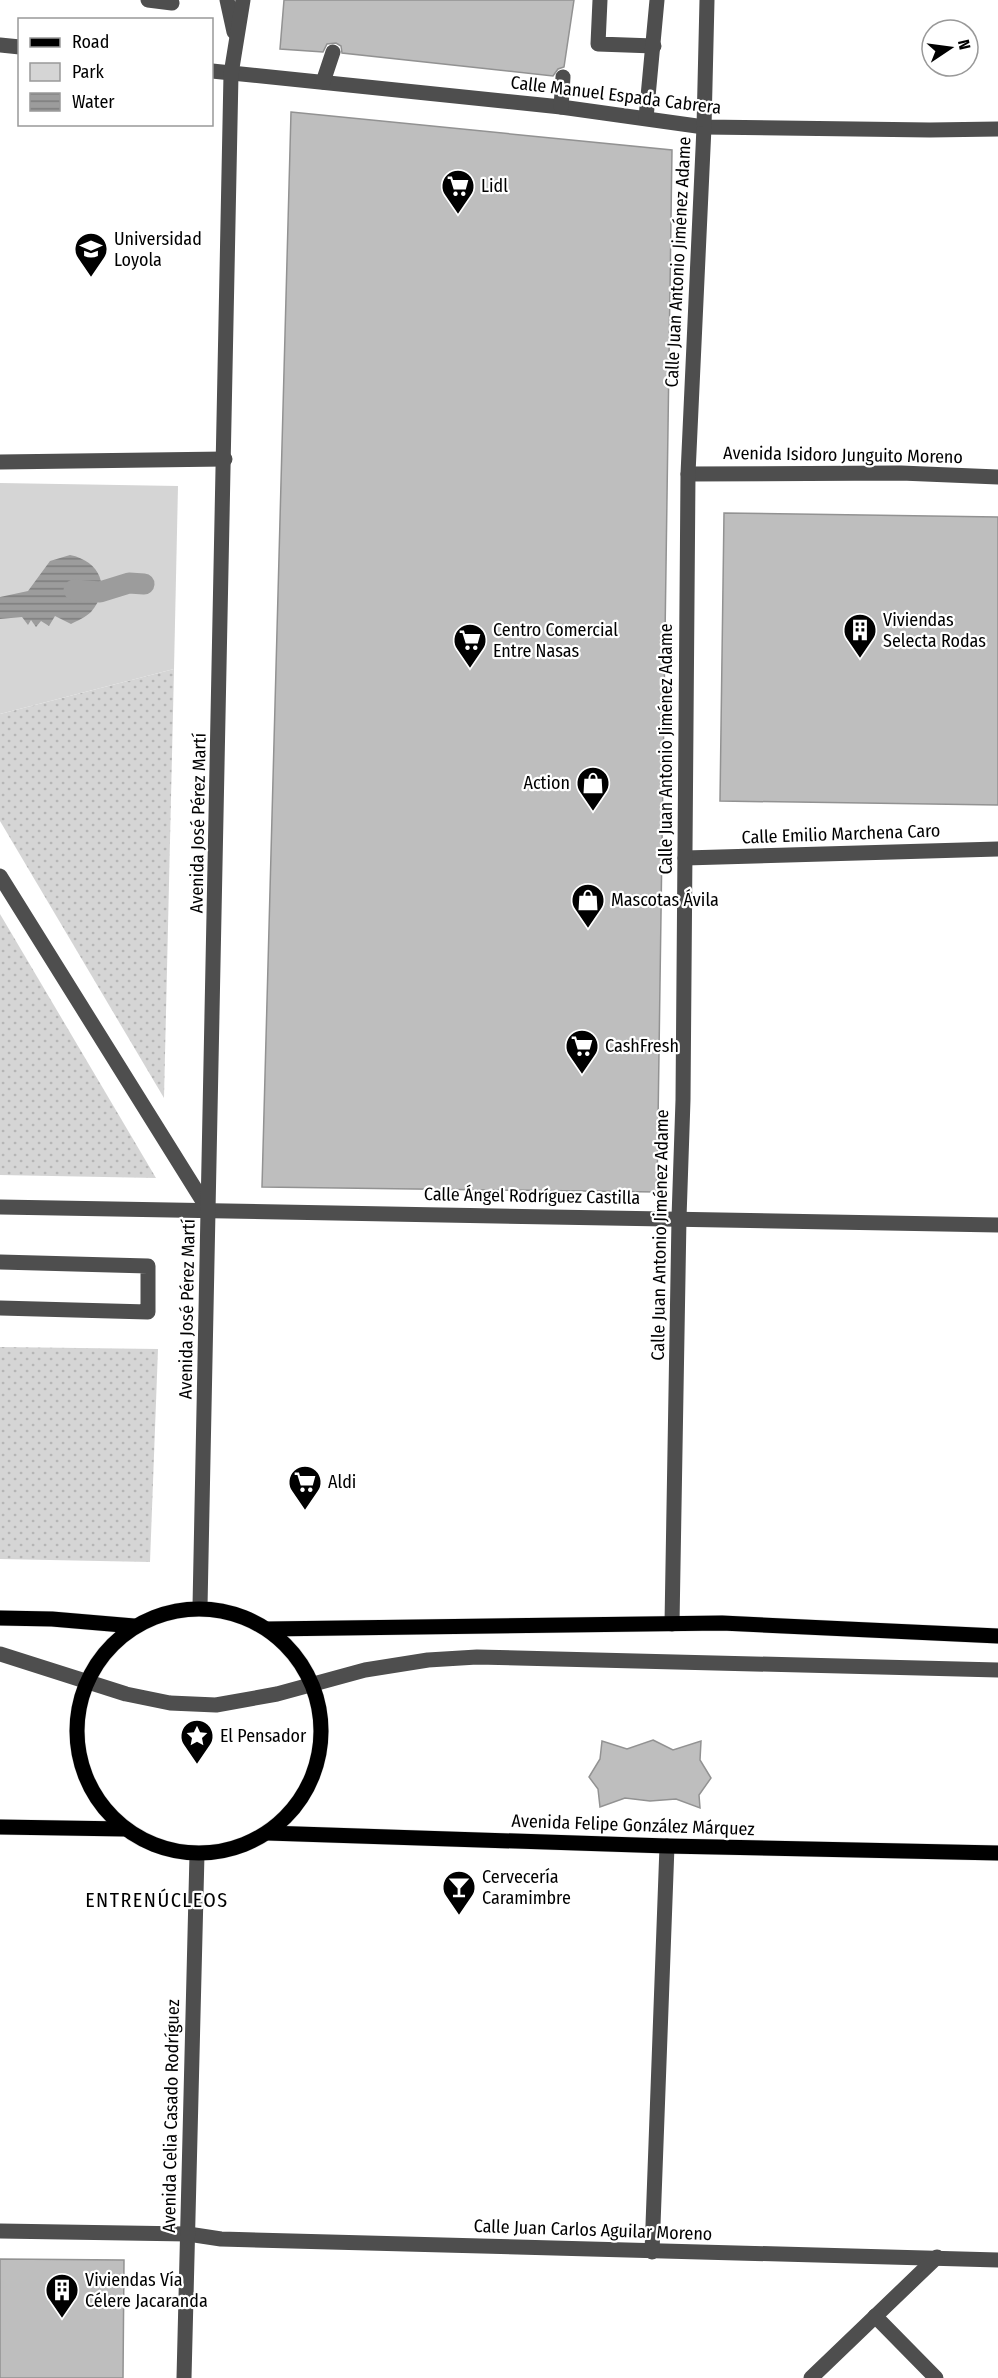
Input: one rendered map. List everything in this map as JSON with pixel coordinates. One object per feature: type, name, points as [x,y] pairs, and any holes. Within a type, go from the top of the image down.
[{"type":"main road","points":[[200,1607],[236,1613],[268,1629],[297,1656],[316,1692],[322,1731],[316,1771],[297,1806],[268,1833],[240,1847],[197,1854],[151,1844],[125,1829],[98,1800],[81,1764],[76,1725],[91,1670],[104,1652],[134,1626],[165,1612],[200,1607]]},
{"type":"main road","points":[[0,1618],[52,1618],[134,1626]]},
{"type":"main road","points":[[268,1629],[722,1623],[998,1636]]},
{"type":"main road","points":[[0,1827],[125,1829]]},
{"type":"main road","name":"Avenida Felipe González Márquez","points":[[268,1833],[667,1846],[998,1853]]},
{"type":"street","points":[[148,0],[172,3],[170,0]]},
{"type":"street","name":"Avenida José Pérez Martí","points":[[227,0],[235,39]]},
{"type":"street","name":"Avenida José Pérez Martí","points":[[200,1607],[231,74],[243,0]]},
{"type":"street","points":[[600,0],[598,44],[654,46]]},
{"type":"street","points":[[646,118],[657,0]]},
{"type":"street","name":"Calle Juan Antonio Jiménez Adame","points":[[672,1624],[683,1100],[688,474],[704,127],[707,0]]},
{"type":"street","points":[[0,45],[18,47]]},
{"type":"street","points":[[323,82],[333,52]]},
{"type":"street","name":"Calle Manuel Espada Cabrera","points":[[213,71],[561,107],[704,127],[998,129]]},
{"type":"street","points":[[561,107],[563,77]]},
{"type":"street","points":[[0,462],[225,459]]},
{"type":"street","name":"Avenida Isidoro Junguito Moreno","points":[[688,474],[901,473],[998,477]]},
{"type":"street","name":"Calle Emilio Marchena Caro","points":[[685,858],[998,849]]},
{"type":"street","points":[[0,876],[209,1211]]},
{"type":"street","name":"Calle Ángel Rodríguez Castilla","points":[[0,1207],[998,1225]]},
{"type":"street","points":[[0,1262],[148,1266],[148,1312],[0,1308]]},
{"type":"street","points":[[0,1654],[126,1694],[170,1703],[216,1705],[277,1694],[365,1670],[428,1660],[477,1657],[998,1670]]},
{"type":"street","points":[[652,2252],[667,1846]]},
{"type":"street","name":"Avenida Celia Casado Rodríguez","points":[[184,2378],[197,1854]]},
{"type":"street","name":"Calle Juan Carlos Aguilar Moreno","points":[[0,2231],[188,2234],[221,2239],[998,2260]]},
{"type":"street","points":[[811,2378],[937,2257]]},
{"type":"street","points":[[875,2316],[936,2378]]},
{"type":"green space","points":[[0,483],[178,486],[174,669],[0,714]]},
{"type":"green space","points":[[174,669],[164,1098],[0,821],[0,714]]},
{"type":"green space","points":[[0,914],[156,1178],[0,1175]]},
{"type":"green space","points":[[0,1347],[158,1349],[150,1562],[0,1559]]},
{"type":"water","points":[[70,555],[89,563],[100,577],[101,594],[91,612],[71,624],[55,616],[49,626],[41,621],[36,627],[31,620],[28,625],[22,617],[0,619],[0,597],[28,591],[50,561]]},
{"type":"building","points":[[284,0],[574,0],[564,67],[558,69],[553,76],[342,53],[341,46],[336,43],[327,44],[323,52],[280,49]]},
{"type":"building","name":"Centro Comercial Entre Nasas","points":[[291,112],[672,150],[657,1192],[262,1187]]},
{"type":"building","name":"Viviendas Selecta Rodas","points":[[724,513],[998,517],[998,805],[720,801]]},
{"type":"building","points":[[653,1740],[673,1750],[701,1741],[700,1760],[711,1778],[699,1795],[700,1808],[676,1799],[650,1801],[625,1798],[600,1807],[598,1789],[589,1777],[600,1759],[602,1741],[627,1749]]},
{"type":"building","name":"Viviendas Vía Célere Jacaranda","points":[[0,2259],[124,2260],[123,2378],[0,2378]]},
{"type":"waterway","points":[[74,590],[100,592],[129,583],[144,584]]},
{"type":"place","name":"Lidl","points":[[458,215]]},
{"type":"place","name":"Universidad Loyola","points":[[91,278]]},
{"type":"place","name":"Viviendas Selecta Rodas","points":[[860,659]]},
{"type":"place","name":"Centro Comercial Entre Nasas","points":[[470,669]]},
{"type":"place","name":"Action","points":[[593,812]]},
{"type":"place","name":"Mascotas Ávila","points":[[588,929]]},
{"type":"place","name":"CashFresh","points":[[582,1075]]},
{"type":"place","name":"Aldi","points":[[305,1511]]},
{"type":"place","name":"El Pensador","points":[[197,1765]]},
{"type":"place","name":"Cervecería Caramimbre","points":[[459,1916]]},
{"type":"place","name":"Viviendas Vía Célere Jacaranda","points":[[62,2319]]},
{"type":"district","name":"ENTRENÚCLEOS","points":[[157,1900]]}]
